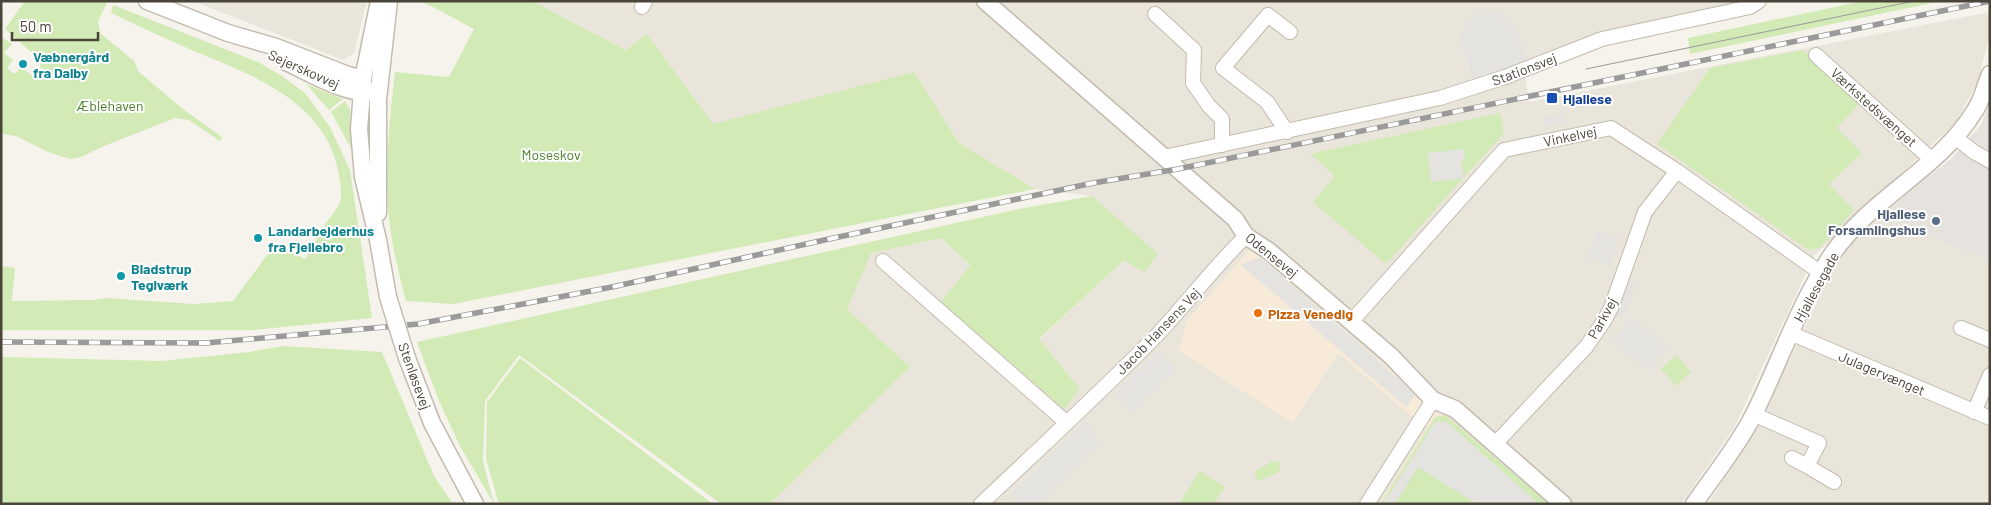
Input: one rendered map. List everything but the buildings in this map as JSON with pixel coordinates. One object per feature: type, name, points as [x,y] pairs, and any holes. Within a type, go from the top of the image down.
[{"type":"street","name":"Sejerskovvej","points":[[147,1],[228,33],[276,47],[348,75],[368,86]]},
{"type":"street","points":[[368,86],[379,1]]},
{"type":"street","points":[[368,86],[389,1]]},
{"type":"street","name":"Odensevej","points":[[985,1],[1235,219],[1246,236],[1269,251],[1391,356],[1433,400],[1455,409],[1563,504]]},
{"type":"street","name":"Stationsvej","points":[[1164,157],[1440,98],[1505,77],[1602,39],[1750,7],[1758,1]]},
{"type":"street","points":[[1155,14],[1194,50],[1193,83],[1209,106],[1222,119],[1222,145]]},
{"type":"street","points":[[1287,132],[1267,102],[1223,68],[1268,15],[1290,32]]},
{"type":"street","name":"Værkstedsvænget","points":[[1816,55],[1932,160]]},
{"type":"street","name":"Hjallesegade","points":[[1695,503],[1728,456],[1754,414],[1790,333],[1821,273],[1845,238],[1872,211],[1956,138],[1975,111],[1990,74]]},
{"type":"street","name":"Stenløsevej","points":[[368,86],[371,176],[378,240],[388,297],[407,358],[432,423],[475,504]]},
{"type":"street","name":"Vinkelvej","points":[[1351,322],[1504,150],[1611,128],[1677,171],[1821,273]]},
{"type":"street","points":[[1956,138],[1974,152],[1990,161]]},
{"type":"street","name":"Parkvej","points":[[1495,444],[1586,347],[1604,321],[1617,292],[1645,212],[1677,171]]},
{"type":"street","name":"Jacob Hansens Vej","points":[[981,504],[1156,336],[1230,251],[1246,236]]},
{"type":"street","points":[[883,261],[1067,423]]},
{"type":"street","points":[[1961,328],[1990,340]]},
{"type":"street","name":"Julagervænget","points":[[1790,333],[1990,418]]},
{"type":"street","points":[[1974,412],[1990,375]]},
{"type":"street","points":[[1367,504],[1433,400]]},
{"type":"street","points":[[1754,414],[1820,443],[1807,466]]},
{"type":"street","points":[[1792,458],[1834,482]]},
{"type":"shaded area","points":[[193,1],[367,1],[354,53],[343,60]]},
{"type":"shaded area","points":[[532,1],[1745,1],[1595,33],[1528,62],[1525,76],[1529,102],[1990,12],[1990,35],[1977,83],[1956,122],[1814,256],[1734,428],[1681,504],[770,504],[910,367],[847,309],[870,253],[940,238],[970,265],[942,301],[1080,389],[1039,340],[1124,260],[1092,196],[1035,189],[959,143],[914,72],[713,125],[647,34],[626,50]]},
{"type":"shaded area","points":[[1479,10],[1481,16],[1500,10],[1503,18],[1506,18],[1508,25],[1516,22],[1527,62],[1473,80],[1458,32],[1467,29],[1464,21],[1473,18],[1471,13]]},
{"type":"shaded area","points":[[1990,103],[1990,262],[1883,213],[1952,158],[1981,125]]},
{"type":"shaded area","points":[[1563,114],[1565,123],[1544,127],[1542,119]]},
{"type":"shaded area","points":[[1464,149],[1465,159],[1461,160],[1464,178],[1431,182],[1428,153]]},
{"type":"shaded area","points":[[1883,213],[1990,262],[1990,504],[1708,504],[1758,426],[1829,277],[1852,243]]},
{"type":"shaded area","points":[[1597,230],[1619,238],[1610,265],[1588,258]]},
{"type":"shaded area","points":[[1250,249],[1545,504],[1380,504],[1428,427],[1406,412],[1338,353],[1293,423],[1179,351],[1186,322]]},
{"type":"shaded area","points":[[1260,257],[1416,394],[1406,407],[1241,265]]},
{"type":"shaded area","points":[[1626,280],[1636,281],[1631,299],[1622,319],[1613,315]]},
{"type":"shaded area","points":[[1632,317],[1668,349],[1648,371],[1612,340]]},
{"type":"shaded area","points":[[1159,351],[1176,369],[1133,412],[1115,394]]},
{"type":"shaded area","points":[[1087,421],[1099,444],[1037,504],[1020,504],[1010,494]]},
{"type":"shaded area","points":[[1436,421],[1447,422],[1539,504],[1477,504],[1418,467],[1395,504],[1383,504]]},
{"type":"green space","name":"Æblehaven","points":[[25,1],[103,1],[107,3],[98,21],[100,33],[134,61],[139,72],[183,109],[222,137],[220,141],[189,120],[175,118],[81,157],[70,159],[48,152],[16,136],[1,134],[1,37],[12,44],[4,53],[13,60],[7,68],[15,74],[21,67],[38,80],[45,71],[40,67],[41,62],[38,58],[5,29]]},
{"type":"green space","name":"Moseskov","points":[[419,1],[532,1],[626,50],[647,34],[713,124],[914,72],[959,143],[1035,189],[453,304],[406,301],[392,242],[387,190],[390,123],[395,72],[449,77],[474,29]]},
{"type":"green space","points":[[1863,1],[1941,1],[1690,54],[1688,38]]},
{"type":"green space","points":[[113,5],[258,62],[282,76],[305,93],[330,127],[350,170],[372,318],[253,330],[1,330],[1,266],[15,268],[12,301],[92,300],[107,298],[193,304],[233,301],[276,243],[305,259],[340,201],[339,175],[332,150],[320,128],[304,110],[263,82],[111,13]]},
{"type":"green space","points":[[1803,50],[1860,103],[1837,128],[1862,153],[1829,184],[1854,210],[1820,248],[1809,250],[1657,144],[1710,68]]},
{"type":"green space","points":[[306,84],[340,98],[343,99],[329,110]]},
{"type":"green space","points":[[345,101],[350,109],[352,150],[331,112]]},
{"type":"green space","points":[[1500,113],[1504,133],[1386,264],[1313,202],[1335,176],[1310,154]]},
{"type":"green space","points":[[1092,196],[1158,254],[1144,272],[1124,260],[1039,339],[1080,389],[1064,409],[941,302],[970,265],[941,238],[871,253],[847,309],[910,367],[770,504],[721,504],[519,355],[485,401],[483,461],[494,504],[460,446],[439,401],[417,342],[1024,208]]},
{"type":"green space","points":[[283,346],[382,352],[434,476],[453,504],[1,504],[1,357],[161,361],[249,352]]},
{"type":"green space","points":[[1677,355],[1691,372],[1676,386],[1661,369]]},
{"type":"green space","points":[[520,358],[713,504],[502,504],[498,501],[486,459],[487,402]]},
{"type":"green space","points":[[1445,415],[1549,504],[1381,504],[1435,417]]},
{"type":"green space","points":[[1279,461],[1280,472],[1258,481],[1254,472],[1271,462]]},
{"type":"green space","points":[[1200,471],[1225,487],[1213,504],[1179,504]]},
{"type":"tram line","points":[[1586,69],[1914,1]]},
{"type":"railway","points":[[1,342],[206,343],[418,324],[612,287],[1093,183],[1178,169],[1990,1]]},
{"type":"place","name":"Væbnergård fra Dalby","points":[[23,64]]},
{"type":"place","name":"Hjallese","points":[[1552,98]]},
{"type":"place","name":"Hjallese Forsamlingshus","points":[[1936,221]]},
{"type":"place","name":"Landarbejderhus fra Fjellebro","points":[[258,238]]},
{"type":"place","name":"Bladstrup Teglværk","points":[[121,276]]},
{"type":"place","name":"Pizza Venedig","points":[[1258,313]]}]
